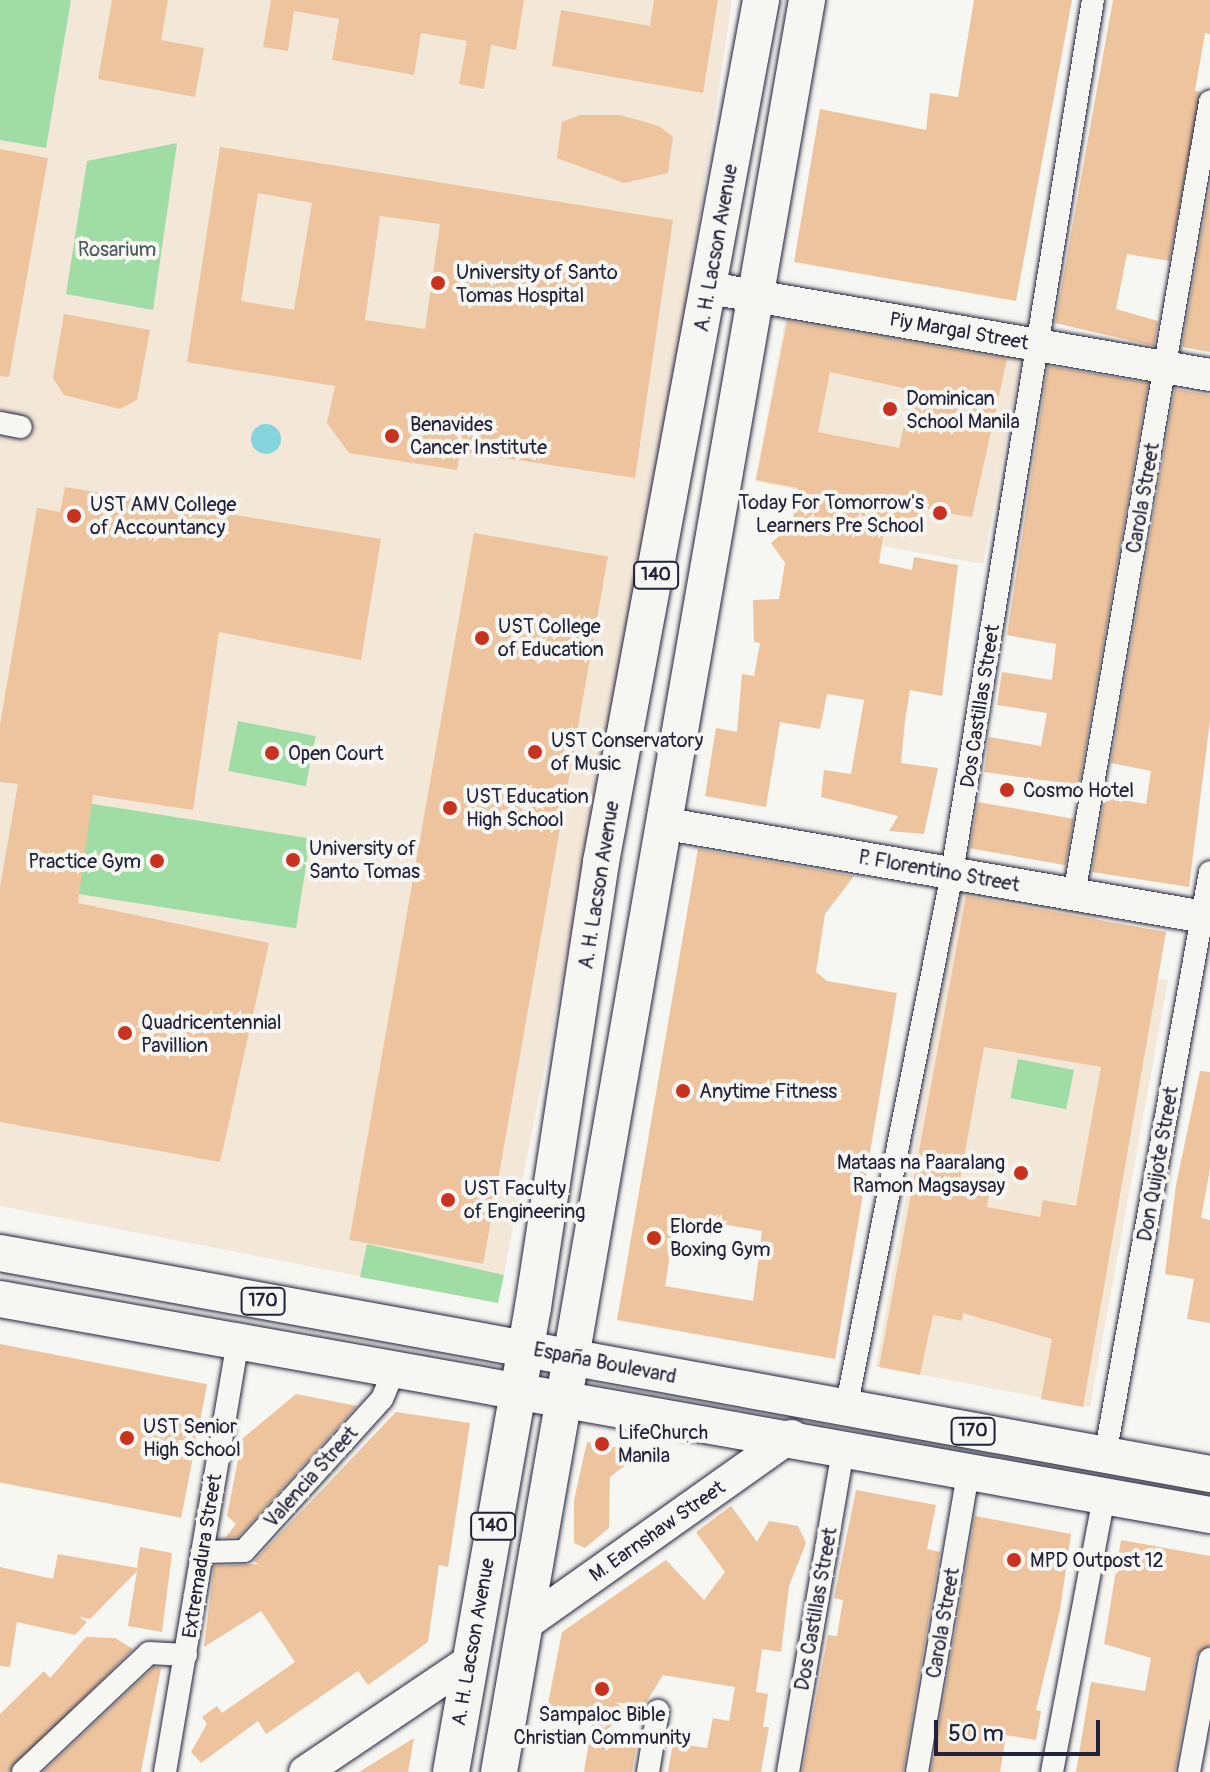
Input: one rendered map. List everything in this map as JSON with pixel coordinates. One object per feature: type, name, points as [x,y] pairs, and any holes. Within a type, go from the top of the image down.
[{"type":"main road","name":"A. H. Lacson Avenue","points":[[451,1772],[468,1662],[519,1389],[601,862],[761,0]]},
{"type":"main road","name":"140","points":[[499,1772],[667,824],[807,0]]},
{"type":"main road","name":"España Boulevard","points":[[0,1253],[1210,1474]]},
{"type":"main road","name":"España Boulevard","points":[[0,1299],[791,1436],[968,1473],[1210,1515]]},
{"type":"street","name":"Dos Castillas Street","points":[[846,1409],[952,873],[1040,346],[1093,0]]},
{"type":"street","name":"Carola Street","points":[[1074,895],[1210,102]]},
{"type":"street","name":"Piy Margal Street","points":[[709,288],[1210,375]]},
{"type":"street","name":"P. Florentino Street","points":[[667,824],[1206,918]]},
{"type":"street","name":"Don Quijote Street","points":[[1105,1456],[1206,918],[1210,872]]},
{"type":"street","name":"Extremadura Street","points":[[165,1772],[238,1340]]},
{"type":"street","name":"Valencia Street","points":[[202,1552],[244,1551],[382,1399],[396,1366]]},
{"type":"street","name":"M. Earnshaw Street","points":[[523,1626],[791,1436]]},
{"type":"street","name":"Dos Castillas Street","points":[[788,1772],[844,1446]]},
{"type":"street","name":"Carola Street","points":[[917,1772],[968,1473]]},
{"type":"street","points":[[1052,1772],[1104,1497]]},
{"type":"street","points":[[23,1772],[149,1653],[186,1655]]},
{"type":"street","points":[[1189,1772],[1210,1659]]},
{"type":"street","points":[[305,1772],[468,1662]]},
{"type":"street","points":[[648,1772],[658,1711]]},
{"type":"shaded area","name":"University of Santo Tomas","points":[[0,0],[732,0],[655,513],[498,1303],[0,1206]]},
{"type":"shaded area","name":"Dominican School Manila","points":[[788,306],[1022,355],[983,564],[882,546],[847,500],[755,481]]},
{"type":"shaded area","name":"Mataas na Paaralang Ramon Magsaysay","points":[[962,881],[1100,907],[1092,967],[1168,980],[1090,1407],[876,1366]]},
{"type":"green space","points":[[0,0],[71,0],[46,148],[0,140]]},
{"type":"green space","name":"Rosarium","points":[[177,143],[153,310],[66,294],[87,161]]},
{"type":"green space","name":"Open Court","points":[[238,721],[316,736],[306,786],[228,771]]},
{"type":"green space","name":"Practice Gym","points":[[17,792],[310,838],[296,928],[3,882]]},
{"type":"green space","points":[[1018,1059],[1074,1070],[1066,1109],[1010,1098]]},
{"type":"green space","points":[[367,1244],[504,1275],[498,1303],[360,1277]]},
{"type":"water","points":[[266,424],[277,428],[281,439],[277,450],[266,454],[255,450],[251,439],[255,428]]},
{"type":"building","points":[[112,0],[168,0],[161,40],[204,48],[195,97],[98,79]]},
{"type":"building","points":[[271,0],[524,0],[516,50],[491,45],[484,89],[459,84],[467,41],[421,33],[414,75],[332,60],[339,19],[294,11],[288,51],[263,47]]},
{"type":"building","points":[[654,0],[718,0],[703,93],[552,66],[561,10],[650,26]]},
{"type":"building","points":[[974,0],[1072,0],[1016,301],[794,262],[820,109],[926,130],[930,93],[958,97]]},
{"type":"building","points":[[1113,0],[1210,0],[1210,34],[1205,33],[1195,91],[1201,92],[1169,261],[1127,254],[1116,309],[1158,321],[1154,346],[1055,323]]},
{"type":"building","points":[[580,115],[620,115],[659,126],[673,137],[668,173],[624,183],[557,158],[562,122]]},
{"type":"building","points":[[220,147],[673,220],[635,478],[460,451],[457,470],[349,453],[327,423],[335,386],[187,362]],"holes":[[[258,193],[312,203],[294,310],[241,301]],[[380,216],[440,224],[425,329],[365,320]]]},
{"type":"building","points":[[0,149],[48,158],[9,377],[0,376]]},
{"type":"building","points":[[1210,185],[1210,352],[1182,347]]},
{"type":"building","points":[[64,314],[150,330],[137,400],[120,409],[64,395],[53,378]]},
{"type":"building","points":[[787,321],[1007,359],[972,517],[920,509],[916,536],[884,530],[879,563],[912,570],[914,557],[958,565],[942,696],[910,690],[905,721],[901,763],[938,768],[924,834],[889,831],[898,816],[821,797],[824,770],[851,774],[864,700],[827,694],[820,729],[780,722],[766,807],[705,796],[716,728],[737,732],[742,674],[754,676],[760,643],[754,642],[753,600],[779,599],[785,563],[771,543],[792,525],[798,488],[756,480]],"holes":[[[830,372],[912,390],[899,448],[818,432]]]},
{"type":"building","points":[[1048,366],[1148,383],[1079,785],[984,772],[989,737],[1041,746],[1047,713],[997,705],[1002,672],[1052,680],[1056,644],[1007,635]]},
{"type":"building","points":[[1175,389],[1210,395],[1210,721],[1189,887],[1092,872],[1105,797],[1146,804],[1151,771],[1111,763]]},
{"type":"building","points":[[65,487],[381,539],[361,660],[219,632],[193,810],[93,795],[78,903],[269,943],[220,1162],[0,1122],[0,887],[18,784],[0,782],[0,725],[37,508],[60,512]]},
{"type":"building","points":[[474,533],[608,557],[483,1264],[349,1240]]},
{"type":"building","points":[[978,802],[1074,819],[1065,865],[970,848]]},
{"type":"building","points":[[698,849],[854,876],[825,914],[816,972],[827,981],[897,993],[835,1359],[617,1320]],"holes":[[[676,1216],[762,1231],[753,1301],[665,1286]]]},
{"type":"building","name":"Mataas na Paaralang Ramon Magsaysay","points":[[966,896],[1166,932],[1083,1407],[1041,1399],[1052,1339],[963,1313],[962,1321],[933,1315],[920,1375],[879,1367]],"holes":[[[984,1047],[1101,1067],[1076,1206],[1043,1200],[1040,1217],[987,1207],[990,1190],[959,1185]]]},
{"type":"building","points":[[1200,1071],[1210,1072],[1210,1169],[1201,1218],[1210,1220],[1210,1323],[1187,1319],[1194,1279],[1165,1274],[1176,1185]]},
{"type":"building","points":[[0,1344],[207,1384],[181,1518],[0,1483]]},
{"type":"building","points":[[296,1394],[357,1406],[238,1537],[226,1537],[236,1524],[227,1516],[242,1439]]},
{"type":"building","points":[[396,1412],[470,1423],[448,1567],[439,1565],[428,1642],[368,1685],[358,1671],[266,1734],[258,1721],[201,1763],[191,1752],[207,1724],[202,1717],[217,1706],[222,1713],[295,1662],[261,1611],[204,1647],[214,1566],[258,1564],[254,1561]]},
{"type":"building","points":[[587,1442],[642,1452],[610,1477],[609,1528],[585,1548],[574,1543],[574,1500]]},
{"type":"building","points":[[856,1490],[936,1505],[927,1549],[940,1552],[903,1772],[802,1772],[828,1635],[837,1636],[843,1600],[834,1598]]},
{"type":"building","points":[[731,1506],[757,1542],[769,1521],[798,1526],[806,1543],[789,1586],[781,1652],[762,1649],[756,1692],[768,1694],[763,1727],[769,1727],[761,1772],[668,1772],[673,1743],[707,1748],[713,1718],[729,1721],[735,1687],[663,1675],[642,1709],[602,1732],[638,1738],[632,1772],[584,1772],[592,1723],[546,1714],[562,1632],[666,1560],[704,1600],[725,1572],[696,1532]]},
{"type":"building","points":[[975,1516],[1071,1534],[1060,1610],[1036,1710],[1041,1711],[1036,1740],[1006,1735],[1000,1772],[931,1772]]},
{"type":"building","points":[[1121,1540],[1210,1556],[1210,1645],[1196,1656],[1175,1772],[1076,1772],[1091,1682],[1145,1691],[1151,1658],[1104,1644]]},
{"type":"building","points":[[140,1547],[172,1553],[162,1632],[128,1626],[137,1571],[90,1619],[79,1617],[87,1622],[75,1635],[17,1622],[10,1667],[0,1666],[0,1567],[53,1579],[58,1554],[137,1568]]},
{"type":"building","points":[[86,1637],[115,1638],[133,1649],[9,1772],[0,1772],[0,1714],[44,1671],[50,1678]]},
{"type":"building","points":[[154,1667],[161,1668],[141,1772],[43,1772]]},
{"type":"building","points":[[414,1738],[408,1772],[359,1772]]},
{"type":"place","name":"University of Santo Tomas Hospital","points":[[438,283]]},
{"type":"place","name":"Dominican School Manila","points":[[890,409]]},
{"type":"place","name":"Benavides Cancer Institute","points":[[392,436]]},
{"type":"place","name":"Today For Tomorrow's Learners Pre School","points":[[940,513]]},
{"type":"place","name":"UST AMV College of Accountancy","points":[[74,516]]},
{"type":"place","name":"UST College of Education","points":[[482,638]]},
{"type":"place","name":"UST Conservatory of Music","points":[[535,752]]},
{"type":"place","name":"Open Court","points":[[272,753]]},
{"type":"place","name":"Cosmo Hotel","points":[[1007,790]]},
{"type":"place","name":"UST Education High School","points":[[450,808]]},
{"type":"place","name":"University of Santo Tomas","points":[[293,860]]},
{"type":"place","name":"Practice Gym","points":[[157,861]]},
{"type":"place","name":"Quadricentennial Pavillion","points":[[125,1033]]},
{"type":"place","name":"Anytime Fitness","points":[[683,1091]]},
{"type":"place","name":"Mataas na Paaralang Ramon Magsaysay","points":[[1021,1173]]},
{"type":"place","name":"UST Faculty of Engineering","points":[[448,1200]]},
{"type":"place","name":"Elorde Boxing Gym","points":[[654,1238]]},
{"type":"place","name":"UST Senior High School","points":[[127,1438]]},
{"type":"place","name":"LifeChurch Manila","points":[[602,1444]]},
{"type":"place","name":"MPD Outpost 12","points":[[1014,1560]]},
{"type":"place","name":"Sampaloc Bible Christian Community","points":[[602,1689]]}]
